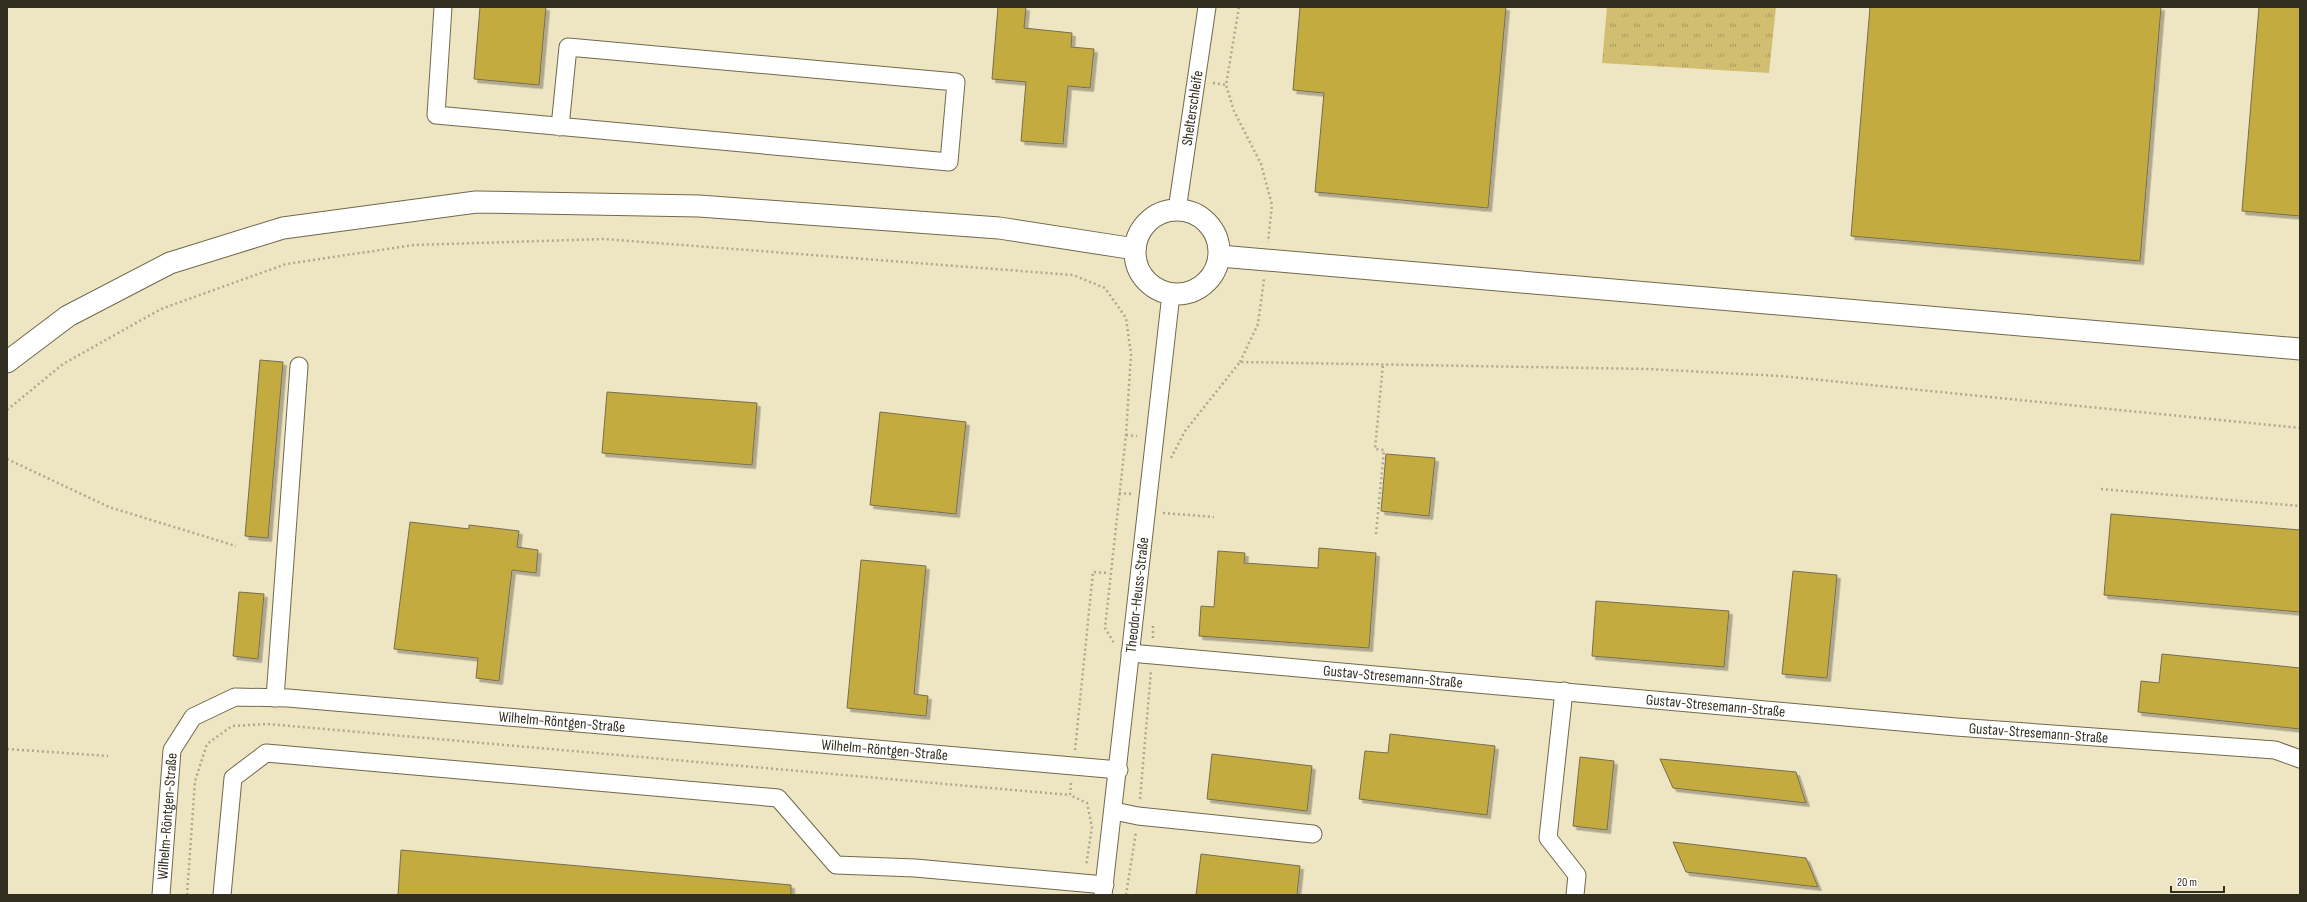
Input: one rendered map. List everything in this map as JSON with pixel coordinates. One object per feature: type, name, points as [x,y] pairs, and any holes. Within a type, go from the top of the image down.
[{"type":"main road","points":[[7,362],[68,316],[170,262],[283,228],[476,202],[707,207],[999,228],[1135,249]]},
{"type":"main road","points":[[1177,210],[1194,213],[1208,223],[1218,238],[1220,256],[1217,269],[1204,285],[1184,294],[1171,294],[1156,289],[1144,278],[1137,264],[1135,249],[1139,234],[1148,221],[1162,213],[1177,210]]},
{"type":"main road","points":[[1220,256],[2300,349]]},
{"type":"street","points":[[443,7],[436,115],[949,162],[956,82],[568,48],[560,126]]},
{"type":"street","name":"Shelterschleife","points":[[1177,210],[1207,7]]},
{"type":"street","name":"Theodor-Heuss-Straße","points":[[1104,890],[1119,770],[1147,494],[1171,294]]},
{"type":"street","points":[[274,698],[299,366]]},
{"type":"street","name":"Gustav-Stresemann-Straße","points":[[1130,653],[1956,727],[2275,750],[2300,759]]},
{"type":"street","points":[[1564,691],[1548,838],[1577,875],[1575,895]]},
{"type":"street","name":"Wilhelm-Röntgen-Straße","points":[[161,895],[172,750],[192,717],[235,697],[274,698],[1119,770]]},
{"type":"street","points":[[222,895],[233,778],[266,753],[778,798],[836,865],[915,868],[1083,882],[1104,890]]},
{"type":"street","points":[[1114,811],[1138,816],[1313,834]]},
{"type":"path","points":[[1238,7],[1226,85],[1234,111],[1261,164],[1272,205],[1268,243]]},
{"type":"path","points":[[7,410],[63,364],[161,309],[286,264],[414,245],[604,239],[1073,275],[1105,288],[1126,318],[1131,354],[1126,435],[1109,573],[1105,628],[1117,646],[1130,653]]},
{"type":"path","points":[[1170,460],[1185,431],[1240,362],[1258,324],[1264,279]]},
{"type":"path","points":[[1240,362],[1649,369],[1780,376],[2300,428]]},
{"type":"path","points":[[1376,534],[1384,450],[1376,449],[1383,364]]},
{"type":"path","points":[[7,459],[109,508],[236,546]]},
{"type":"path","points":[[2101,489],[2300,506]]},
{"type":"path","points":[[1119,493],[1147,494]]},
{"type":"path","points":[[1159,512],[1214,517]]},
{"type":"path","points":[[1083,882],[1092,827],[1087,803],[1070,795],[1093,572],[1109,573]]},
{"type":"path","points":[[1126,895],[1138,816],[1152,654],[1153,617]]},
{"type":"path","points":[[7,749],[108,756]]},
{"type":"green space","points":[[1607,7],[1776,7],[1769,73],[1602,63]]},
{"type":"building","points":[[480,7],[546,7],[539,85],[474,79]]},
{"type":"building","points":[[998,7],[1026,7],[1024,28],[1072,33],[1071,47],[1094,49],[1090,88],[1068,86],[1063,144],[1021,141],[1026,82],[992,79]]},
{"type":"building","points":[[1300,7],[1506,7],[1488,208],[1315,192],[1324,93],[1293,90]]},
{"type":"building","points":[[1870,7],[2161,7],[2140,261],[1851,236]]},
{"type":"building","points":[[2259,7],[2300,7],[2300,216],[2242,211]]},
{"type":"building","points":[[260,360],[283,362],[268,538],[245,536]]},
{"type":"building","points":[[607,392],[757,403],[752,465],[602,453]]},
{"type":"building","points":[[880,412],[966,422],[956,514],[870,505]]},
{"type":"building","points":[[1386,454],[1435,458],[1429,516],[1381,511]]},
{"type":"building","points":[[2111,514],[2300,530],[2300,612],[2104,595]]},
{"type":"building","points":[[410,522],[469,529],[469,525],[519,531],[517,547],[538,550],[536,573],[512,570],[499,681],[476,678],[478,658],[394,649]]},
{"type":"building","points":[[1319,548],[1376,553],[1369,648],[1199,636],[1201,606],[1214,607],[1218,551],[1245,553],[1244,563],[1318,568]]},
{"type":"building","points":[[861,560],[926,566],[914,694],[928,696],[926,716],[847,708]]},
{"type":"building","points":[[1793,571],[1837,575],[1827,678],[1782,674]]},
{"type":"building","points":[[239,592],[264,594],[258,659],[233,656]]},
{"type":"building","points":[[1596,601],[1729,611],[1724,667],[1592,656]]},
{"type":"building","points":[[2162,654],[2300,668],[2300,729],[2138,712],[2141,681],[2159,683]]},
{"type":"building","points":[[1390,734],[1495,746],[1487,815],[1359,799],[1365,751],[1388,753]]},
{"type":"building","points":[[1212,754],[1312,766],[1307,811],[1207,799]]},
{"type":"building","points":[[1580,757],[1614,761],[1607,830],[1573,826]]},
{"type":"building","points":[[1660,759],[1796,772],[1806,803],[1673,788]]},
{"type":"building","points":[[1673,842],[1806,858],[1818,887],[1686,872]]},
{"type":"building","points":[[401,850],[791,885],[791,895],[398,895]]},
{"type":"building","points":[[1201,854],[1300,866],[1297,895],[1196,895]]}]
